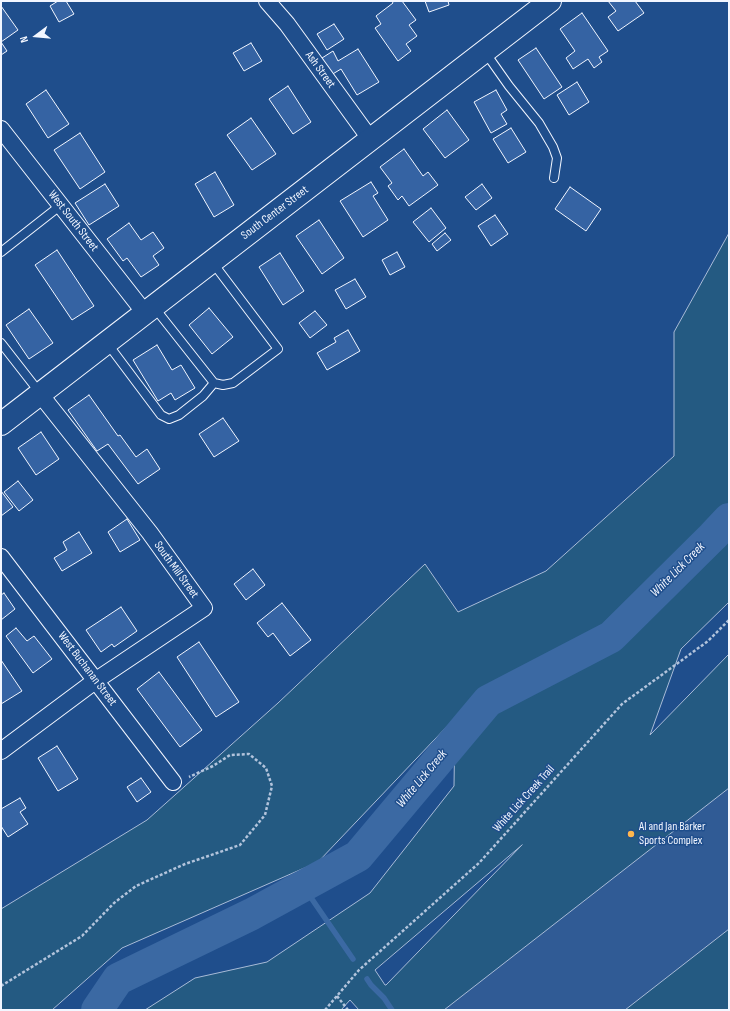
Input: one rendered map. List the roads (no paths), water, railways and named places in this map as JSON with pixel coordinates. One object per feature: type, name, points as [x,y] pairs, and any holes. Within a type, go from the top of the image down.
[{"type":"main road","name":"South Center Street","points":[[1,424],[550,1]]},
{"type":"street","name":"Ash Street","points":[[267,1],[287,24],[371,140]]},
{"type":"street","name":"West South Street","points":[[1,129],[61,205],[149,309]]},
{"type":"street","name":"South Mill Street","points":[[1,751],[95,681],[204,608],[150,533],[40,394]]},
{"type":"street","name":"West Buchanan Street","points":[[1,557],[173,782]]},
{"type":"lane","points":[[485,52],[509,86],[539,123],[553,147],[557,158],[554,178]]},
{"type":"lane","points":[[1,252],[61,205]]},
{"type":"lane","points":[[149,309],[214,383],[223,385],[233,383],[278,349],[212,261]]},
{"type":"lane","points":[[107,342],[161,415],[169,419],[179,415],[203,396],[214,383]]},
{"type":"lane","points":[[1,343],[40,394]]},
{"type":"waterway","name":"White Lick Creek","points":[[97,1010],[118,979],[252,914],[358,856],[488,701],[611,637],[729,519]]},
{"type":"waterway","points":[[303,886],[353,959]]},
{"type":"waterway","points":[[367,979],[384,998],[392,1010]]},
{"type":"place","name":"Al and Jan Barker Sports Complex","points":[[631,834]]}]
